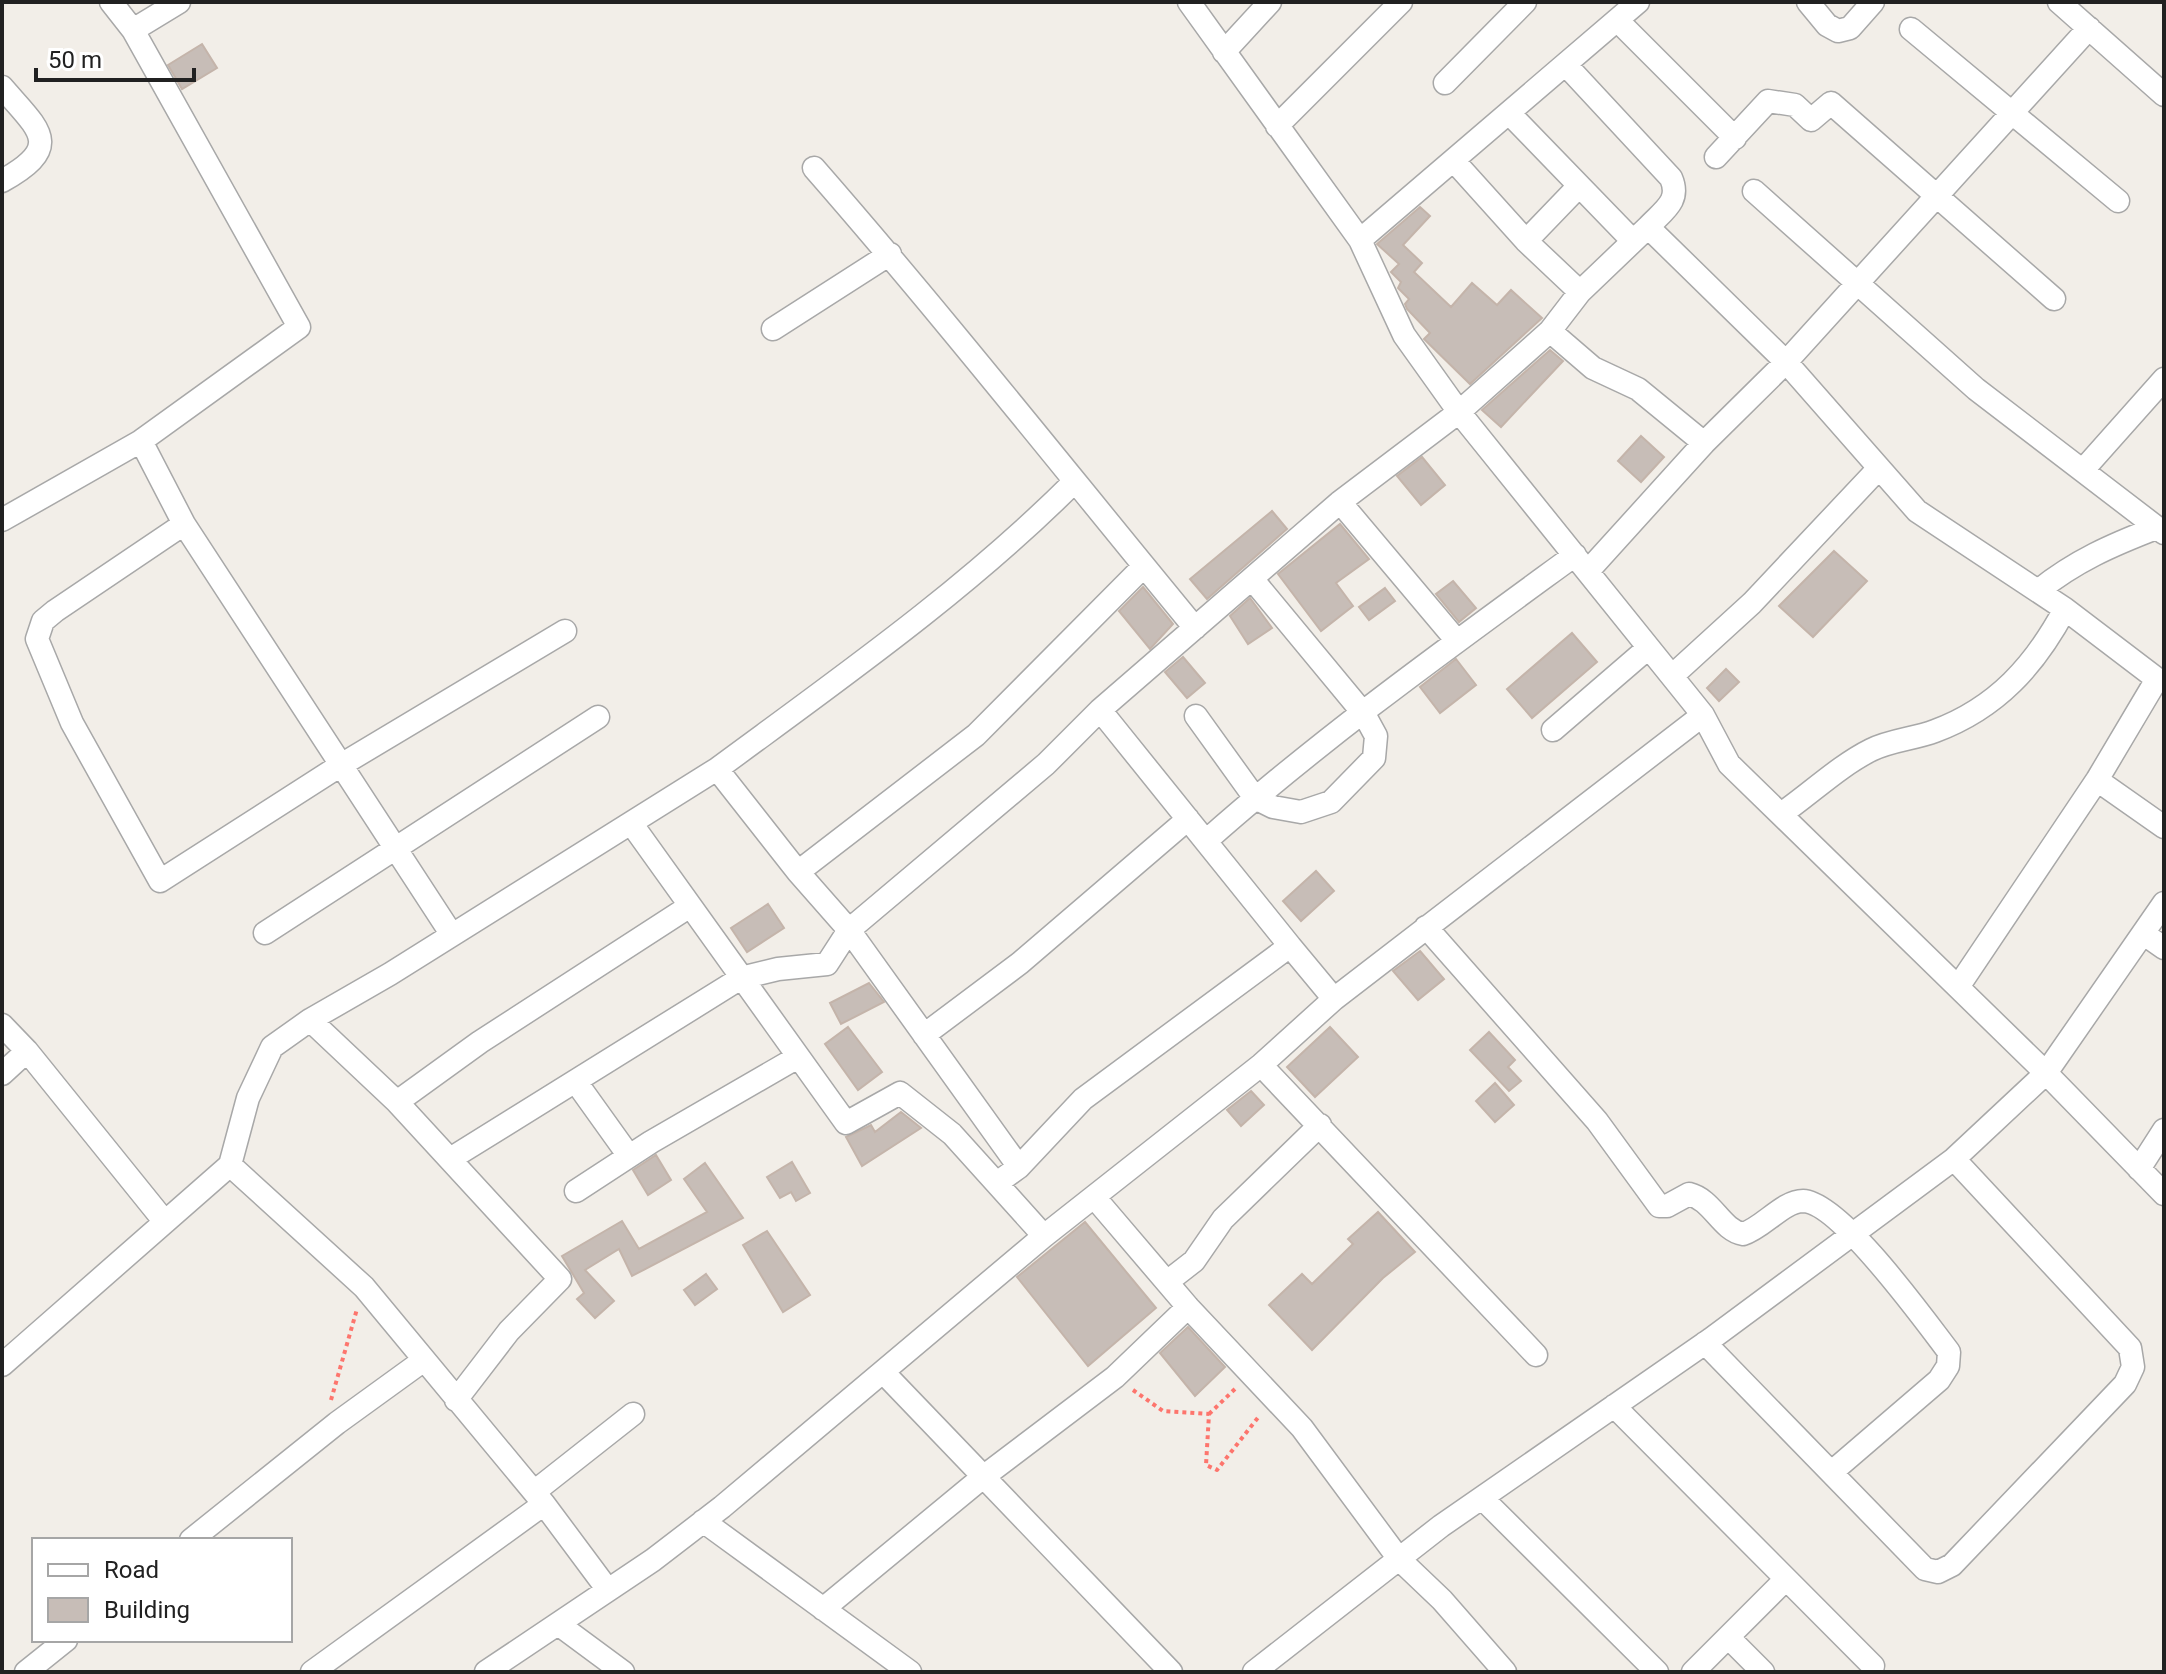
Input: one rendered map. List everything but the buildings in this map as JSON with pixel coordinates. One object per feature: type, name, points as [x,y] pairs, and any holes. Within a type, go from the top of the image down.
[{"type":"street","points":[[2,520],[141,441],[299,327],[133,30],[111,2]]},
{"type":"street","points":[[133,30],[179,2]]},
{"type":"street","points":[[1189,2],[1360,240],[1404,335],[1459,412],[1703,715],[1729,764],[2046,1073],[2164,1194]]},
{"type":"street","points":[[1224,52],[1270,2]]},
{"type":"street","points":[[1277,126],[1401,2]]},
{"type":"street","points":[[1445,83],[1525,2]]},
{"type":"street","points":[[1360,240],[1638,2]]},
{"type":"street","points":[[1808,2],[1827,25],[1838,31],[1850,28],[1873,2]]},
{"type":"street","points":[[2059,2],[2164,95]]},
{"type":"street","points":[[1617,20],[1735,138]]},
{"type":"street","points":[[1206,841],[1255,798],[1457,641],[1582,563],[1786,362],[2089,28]]},
{"type":"street","points":[[1911,29],[2118,201]]},
{"type":"street","points":[[450,1159],[741,978],[778,969],[827,964],[849,930],[1046,764],[1100,710],[1340,502],[1459,412],[1550,331],[1580,292],[1674,201],[1676,190],[1671,178],[1566,65]]},
{"type":"street","points":[[2,87],[38,130],[40,149],[32,164],[2,181]]},
{"type":"street","points":[[1716,157],[1768,101],[1795,105],[1811,120],[1831,103],[2054,299]]},
{"type":"street","points":[[1509,113],[1579,186],[1640,233],[1786,362],[1917,511],[2162,677],[1958,987]]},
{"type":"street","points":[[1454,161],[1526,241],[1580,292]]},
{"type":"street","points":[[814,168],[890,254],[1073,483],[1195,628]]},
{"type":"street","points":[[1526,241],[1579,186]]},
{"type":"street","points":[[1754,191],[1976,389],[2160,530]]},
{"type":"street","points":[[773,329],[890,254]]},
{"type":"street","points":[[1550,331],[1593,368],[1638,389],[1704,443]]},
{"type":"street","points":[[2083,470],[2164,379]]},
{"type":"street","points":[[141,441],[184,524],[452,935]]},
{"type":"street","points":[[1672,676],[1752,603],[1879,468]]},
{"type":"street","points":[[2,1365],[230,1165],[248,1098],[272,1047],[310,1020],[717,769],[883,646],[1043,513],[1073,483]]},
{"type":"street","points":[[1340,502],[1457,641]]},
{"type":"street","points":[[184,524],[55,611],[43,621],[37,639],[72,723],[160,881],[341,765],[565,631]]},
{"type":"street","points":[[2038,591],[2068,567],[2098,550],[2160,530]]},
{"type":"street","points":[[798,872],[976,735],[1144,566]]},
{"type":"street","points":[[1196,716],[1255,798],[1273,807],[1301,812],[1331,802],[1374,758],[1376,736],[1364,714],[1253,580]]},
{"type":"street","points":[[1781,814],[1869,751],[1947,726],[2008,687],[2033,664],[2065,609]]},
{"type":"street","points":[[1553,730],[1647,649]]},
{"type":"street","points":[[1100,710],[1334,999]]},
{"type":"street","points":[[486,1672],[703,1521],[1044,1236],[1261,1065],[1334,999],[1703,715]]},
{"type":"street","points":[[265,933],[598,717]]},
{"type":"street","points":[[717,769],[798,872],[849,930],[1019,1167]]},
{"type":"street","points":[[2097,780],[2164,827]]},
{"type":"street","points":[[924,1035],[1020,963],[1188,819]]},
{"type":"street","points":[[631,823],[846,1123],[900,1093],[952,1134],[1044,1236]]},
{"type":"street","points":[[1265,1669],[1399,1559],[1705,1343],[1954,1159],[2046,1073],[2164,903]]},
{"type":"street","points":[[397,1102],[480,1042],[690,906]]},
{"type":"street","points":[[1426,927],[1597,1121],[1659,1206],[1689,1194],[1699,1196],[1734,1232],[1743,1234],[1804,1201],[1853,1233],[1949,1352],[1948,1366],[1939,1380],[1833,1471]]},
{"type":"street","points":[[2144,934],[2164,948]]},
{"type":"street","points":[[997,1183],[1019,1167],[1083,1099],[1290,946]]},
{"type":"street","points":[[310,1020],[397,1102],[560,1279],[509,1331],[456,1400]]},
{"type":"street","points":[[2,1025],[27,1051],[165,1222]]},
{"type":"street","points":[[2,1074],[27,1051]]},
{"type":"street","points":[[576,1191],[629,1156],[798,1057]]},
{"type":"street","points":[[1261,1065],[1536,1355]]},
{"type":"street","points":[[576,1082],[629,1156]]},
{"type":"street","points":[[1167,1282],[1194,1261],[1223,1219],[1320,1125]]},
{"type":"street","points":[[2139,1169],[2164,1130]]},
{"type":"street","points":[[1705,1343],[1833,1471],[1925,1569],[1938,1572],[1952,1565],[2125,1384],[2133,1367],[2130,1348],[1954,1159]]},
{"type":"street","points":[[230,1165],[364,1287],[539,1498],[608,1590]]},
{"type":"street","points":[[1095,1198],[1188,1307],[1332,1466],[1399,1559],[1442,1600],[1505,1672]]},
{"type":"street","points":[[823,1609],[983,1477],[1115,1377],[1188,1307]]},
{"type":"street","points":[[193,1538],[337,1423],[424,1360]]},
{"type":"street","points":[[883,1372],[1171,1672]]},
{"type":"street","points":[[1614,1406],[1873,1666]]},
{"type":"street","points":[[312,1672],[539,1498],[633,1414]]},
{"type":"street","points":[[1482,1498],[1657,1672]]},
{"type":"street","points":[[703,1521],[910,1672]]},
{"type":"street","points":[[1693,1672],[1786,1579]]},
{"type":"street","points":[[558,1624],[623,1672]]},
{"type":"street","points":[[1728,1637],[1763,1672]]},
{"type":"street","points":[[26,1672],[64,1642]]},
{"type":"path","points":[[337,1423],[331,1404],[333,1386],[364,1287]]},
{"type":"path","points":[[1250,1375],[1209,1414],[1206,1465],[1217,1470],[1272,1397]]},
{"type":"path","points":[[1115,1377],[1163,1411],[1209,1414]]}]
